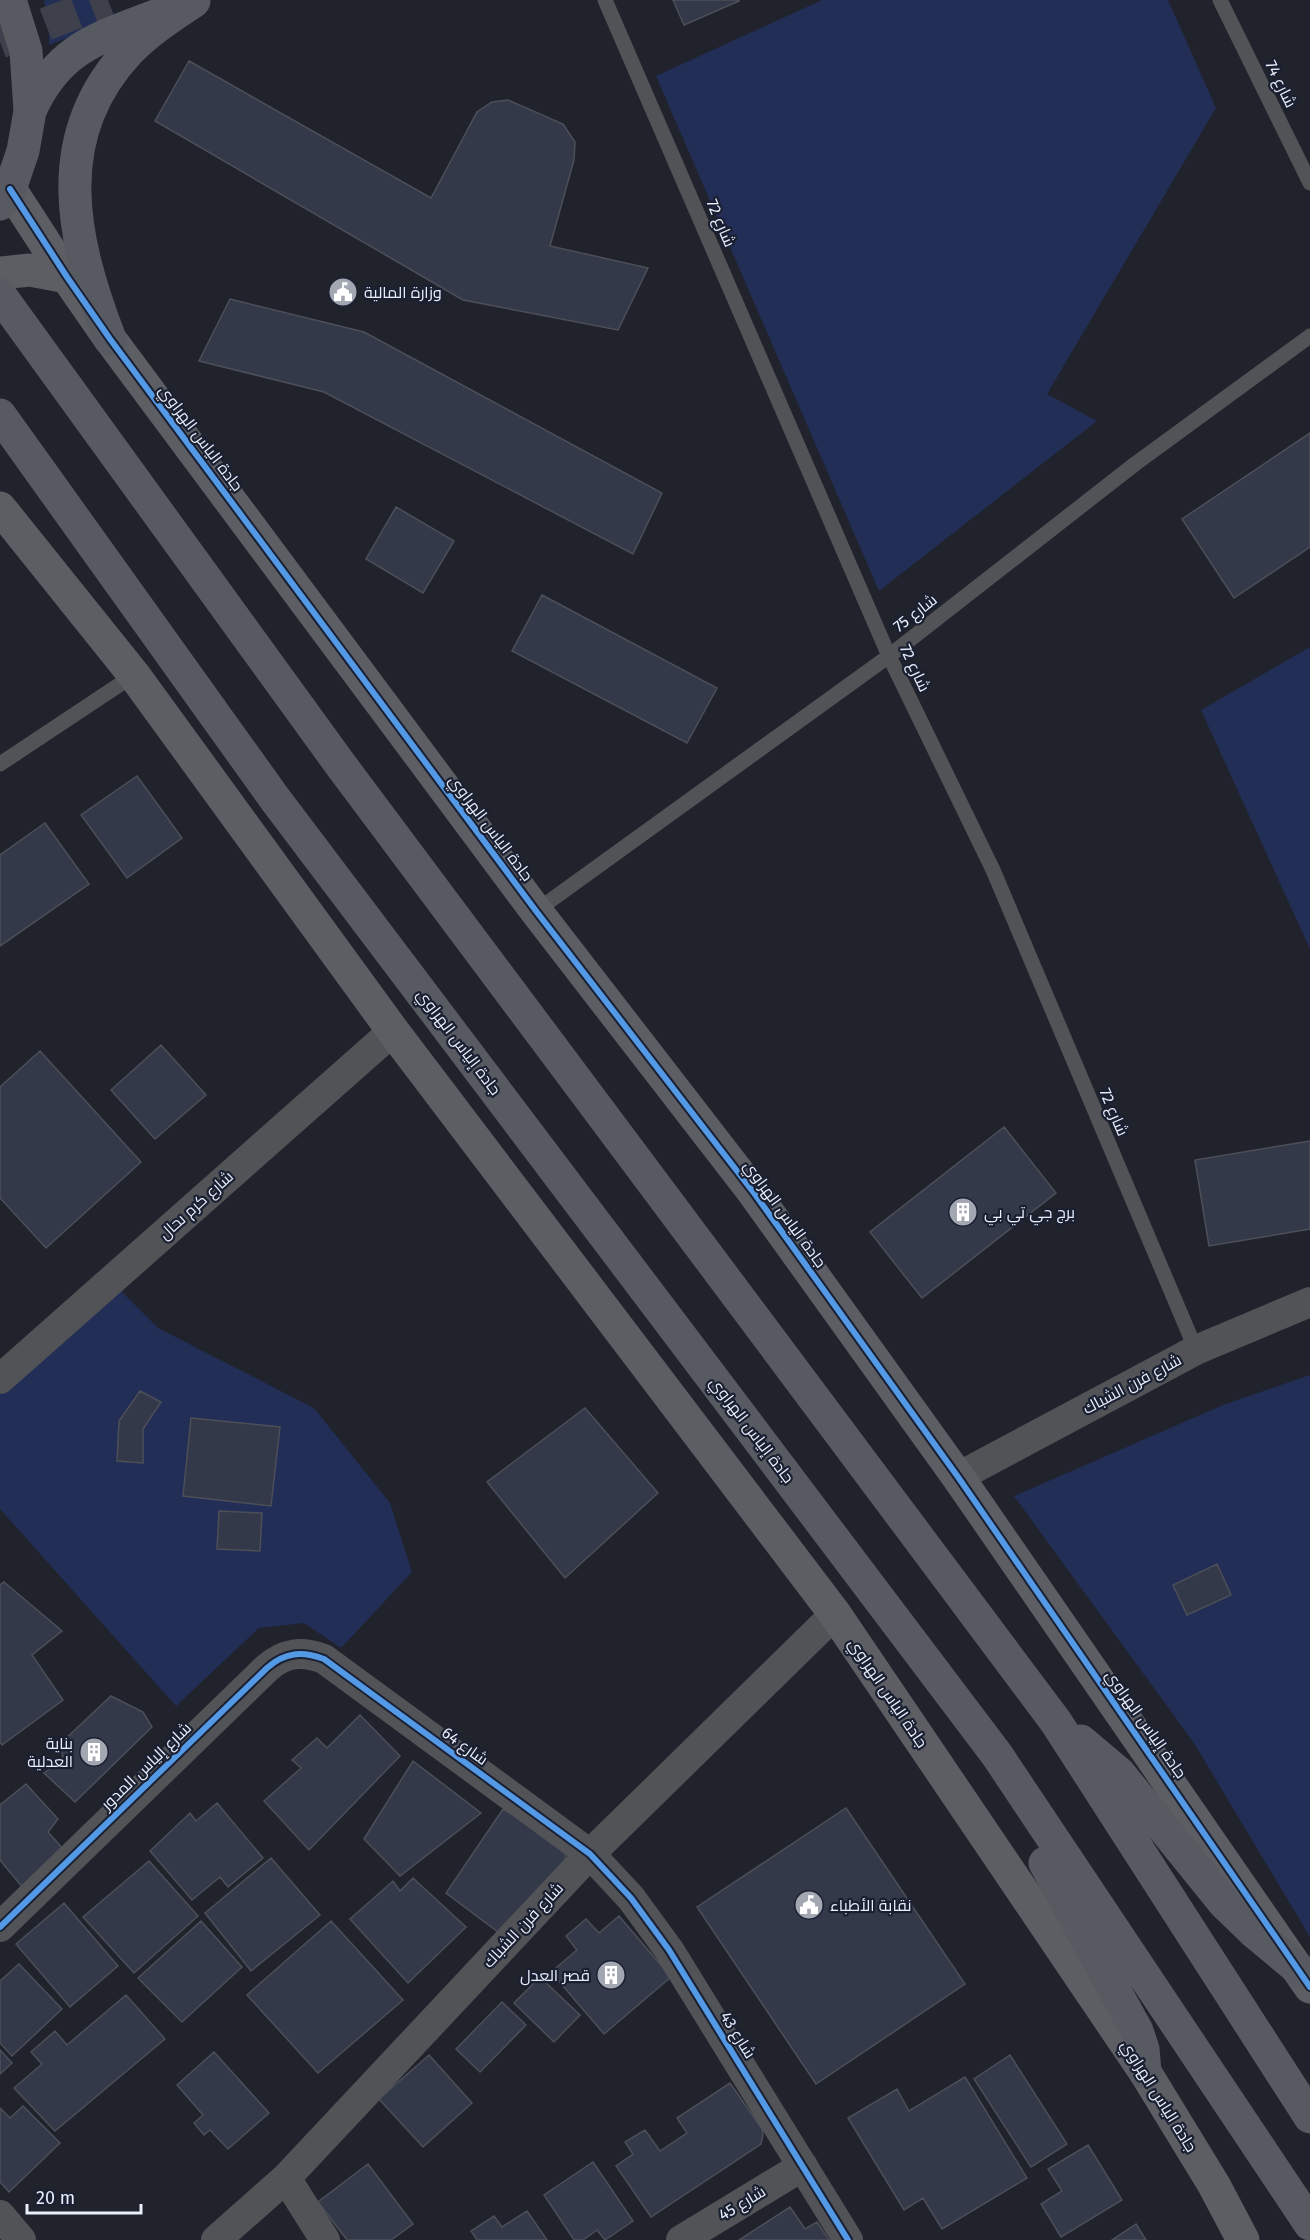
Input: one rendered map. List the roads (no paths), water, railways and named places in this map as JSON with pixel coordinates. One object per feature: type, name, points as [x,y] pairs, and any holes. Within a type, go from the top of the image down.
[{"type":"highway","points":[[10,0],[26,51],[30,111]]},
{"type":"highway","points":[[135,0],[158,3],[195,0]]},
{"type":"highway","points":[[5,196],[23,151],[30,111],[39,90],[50,75],[75,51],[108,34],[195,0]]},
{"type":"highway","points":[[110,339],[86,272],[79,241],[74,171],[84,121],[103,83],[116,66],[144,37],[195,0]]},
{"type":"highway","points":[[0,296],[340,764],[1056,1722],[1310,2117]]},
{"type":"highway","name":"جادة إلياس الهراوي","points":[[0,415],[275,799],[997,1755],[1310,2224]]},
{"type":"highway","points":[[1056,1722],[1119,1773],[1224,1903],[1305,1979]]},
{"type":"highway","points":[[997,1755],[1020,1815],[1137,2031],[1143,2049],[1145,2072]]},
{"type":"street","name":"جادة الياس الهراوي","points":[[5,196],[536,911],[754,1193],[958,1477]]},
{"type":"street","points":[[0,273],[30,270],[67,277]]},
{"type":"street","name":"جادة الياس الهراوي","points":[[0,508],[134,675],[393,1031],[835,1614],[1145,2072],[1214,2185],[1243,2240]]},
{"type":"street","name":"شارع كرم ىحال","points":[[0,1378],[393,1031]]},
{"type":"street","name":"شارع فرن الشباك","points":[[958,1477],[1196,1350],[1310,1302]]},
{"type":"street","name":"جادة إلياس الهراوي","points":[[958,1477],[1305,1979]]},
{"type":"street","name":"شارع فرن الشباك","points":[[216,2240],[286,2178],[590,1854],[835,1614]]},
{"type":"street","name":"شارع إلياس المدور","points":[[0,1927],[276,1660],[300,1653],[324,1659]]},
{"type":"street","name":"شارع 64","points":[[324,1659],[590,1854]]},
{"type":"street","name":"شارع 43","points":[[590,1854],[631,1898],[669,1950],[848,2240]]},
{"type":"street","name":"شارع 45","points":[[681,2240],[803,2166]]},
{"type":"street","points":[[286,2178],[325,2240]]},
{"type":"street","points":[[0,2215],[21,2240]]},
{"type":"lane","name":"شارع 72","points":[[605,0],[889,656],[993,870],[1196,1350]]},
{"type":"lane","name":"شارع 74","points":[[1220,0],[1310,183]]},
{"type":"lane","name":"شارع 75","points":[[536,911],[889,656],[1135,464],[1310,336]]},
{"type":"lane","points":[[0,764],[134,675]]},
{"type":"tunnel","points":[[0,42],[108,0]]},
{"type":"place","name":"وزارة المالية","points":[[343,292]]},
{"type":"place","name":"برج جي تي بي","points":[[963,1212]]},
{"type":"place","name":"بناية العدلية","points":[[94,1752]]},
{"type":"place","name":"نقابة الأطباء","points":[[809,1905]]},
{"type":"place","name":"قصر العدل","points":[[611,1975]]}]
